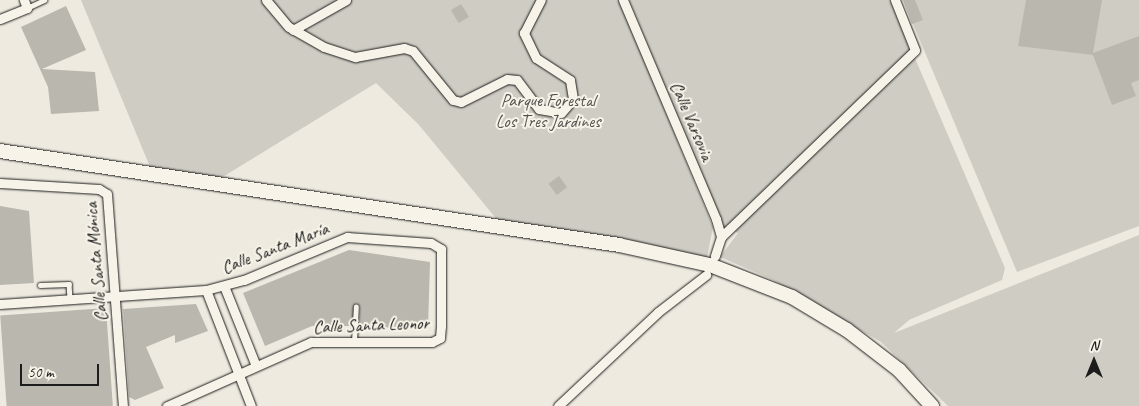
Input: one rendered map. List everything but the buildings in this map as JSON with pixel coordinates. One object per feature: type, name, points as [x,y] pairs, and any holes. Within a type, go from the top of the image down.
[{"type":"main road","points":[[0,151],[619,245],[710,264],[792,297],[847,330],[899,370],[932,406]]},
{"type":"street","points":[[266,0],[293,30],[355,57],[404,48],[413,51],[453,100],[461,102],[507,79],[517,80],[539,109],[561,113],[573,99],[570,80],[536,58],[524,33],[541,0]]},
{"type":"street","points":[[293,30],[346,0]]},
{"type":"street","name":"Calle Varsovia","points":[[623,0],[721,237]]},
{"type":"street","points":[[715,256],[721,237],[915,50],[895,0]]},
{"type":"street","points":[[0,19],[26,4]]},
{"type":"street","name":"Calle Santa Mónica","points":[[0,183],[105,192],[115,297],[122,406]]},
{"type":"street","name":"Calle Santa María","points":[[0,304],[206,290],[224,286],[347,237],[431,243],[441,249],[440,338]]},
{"type":"street","points":[[558,406],[658,312],[706,275]]},
{"type":"street","points":[[224,286],[256,366]]},
{"type":"street","points":[[206,290],[251,406]]},
{"type":"street","name":"Calle Santa Leonor","points":[[167,406],[311,342],[432,342],[440,338]]},
{"type":"lane","points":[[26,4],[44,0]]},
{"type":"lane","points":[[40,285],[69,284],[70,300]]},
{"type":"lane","points":[[354,342],[356,307]]},
{"type":"green space","name":"Parque Forestal Los Tres Jardines","points":[[81,0],[619,0],[713,227],[707,258],[499,222],[419,125],[376,83],[221,178],[150,167]]},
{"type":"green space","points":[[629,0],[890,0],[1005,268],[1002,280],[909,320],[894,333],[1139,235],[1139,406],[948,406],[881,342],[773,280],[720,257],[738,233],[723,226]]},
{"type":"green space","points":[[903,0],[1139,0],[1139,226],[1017,272]]}]
